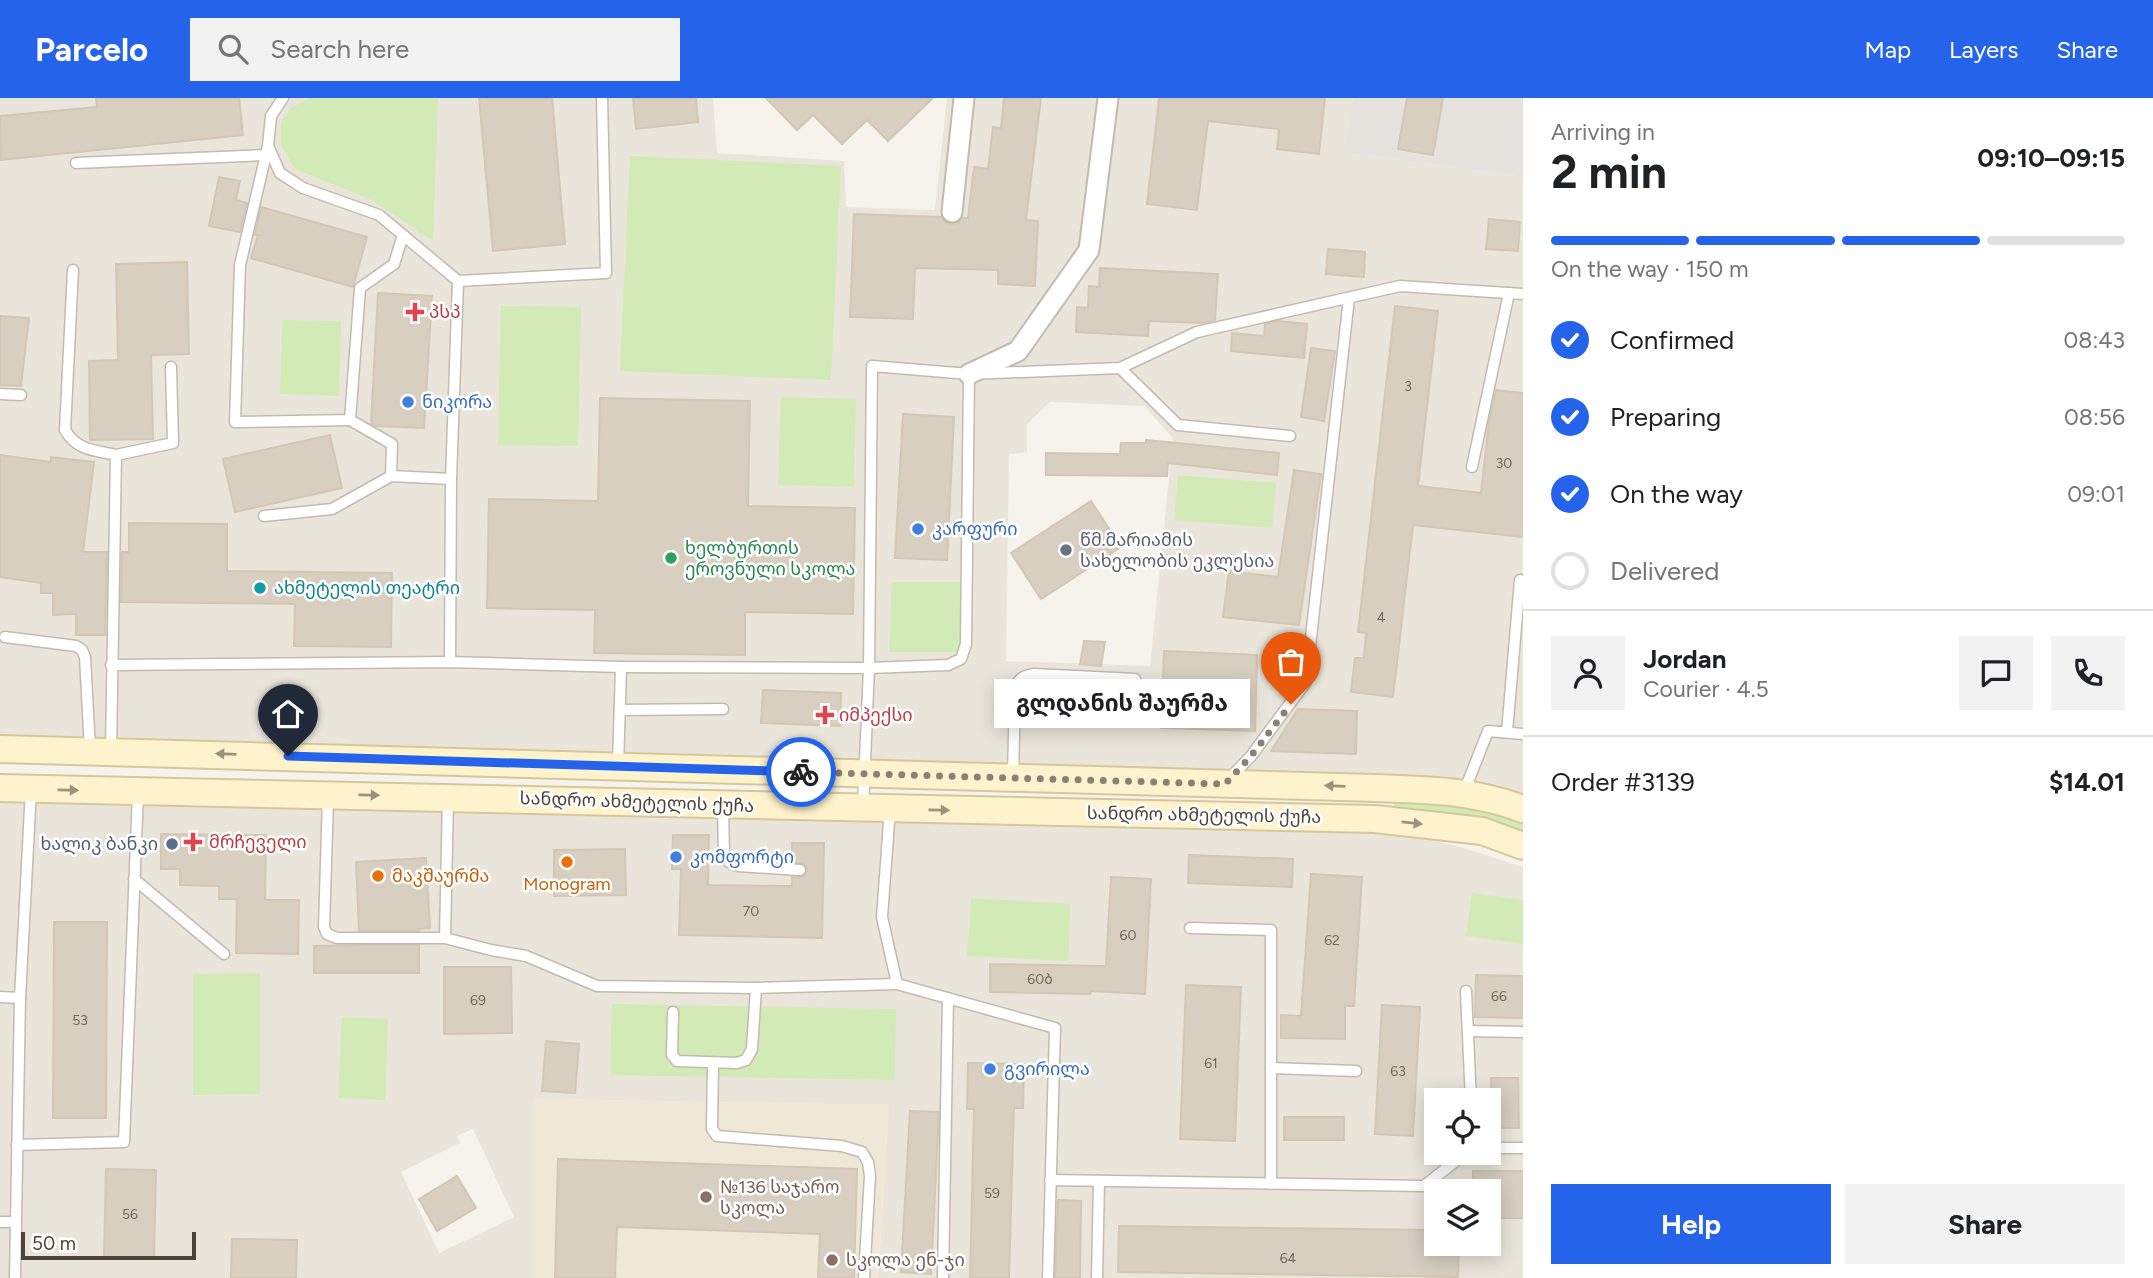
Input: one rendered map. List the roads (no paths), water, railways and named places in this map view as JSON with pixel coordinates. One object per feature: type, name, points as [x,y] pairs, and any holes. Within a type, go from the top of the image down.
[{"type":"main road","name":"სანდრო ახმეტელის ქუჩა","points":[[0,749],[1375,788],[1464,792],[1523,809]]},
{"type":"main road","points":[[109,751],[132,791]]},
{"type":"main road","points":[[556,799],[558,764]]},
{"type":"main road","points":[[1185,782],[1185,813]]},
{"type":"main road","name":"სანდრო ახმეტელის ქუჩა","points":[[0,788],[1375,819],[1482,831],[1523,846]]},
{"type":"main road","points":[[1375,788],[1375,819]]},
{"type":"street","points":[[952,212],[964,98]]},
{"type":"street","points":[[969,374],[1018,351],[1089,250],[1108,98]]},
{"type":"lane","points":[[283,98],[271,116],[267,150],[240,265],[235,422],[350,420],[392,444],[391,476]]},
{"type":"lane","points":[[267,150],[281,173],[303,188],[379,215],[458,281],[606,273],[602,98]]},
{"type":"lane","points":[[76,163],[267,150]]},
{"type":"lane","points":[[350,420],[360,288],[394,264],[403,235]]},
{"type":"lane","points":[[73,270],[65,430],[71,440],[83,448],[116,455],[173,443],[171,367]]},
{"type":"lane","points":[[450,662],[451,479],[458,281]]},
{"type":"lane","points":[[863,808],[869,668],[872,366],[969,374],[1120,368],[1196,332],[1400,286],[1523,294]]},
{"type":"lane","points":[[1472,467],[1509,293]]},
{"type":"lane","points":[[1225,784],[1251,756],[1306,682],[1349,298]]},
{"type":"lane","points":[[1120,368],[1178,425],[1290,436]]},
{"type":"lane","points":[[111,665],[450,662],[621,667],[869,668],[948,665],[961,659],[966,644],[969,374]]},
{"type":"lane","points":[[0,394],[21,395]]},
{"type":"lane","points":[[109,751],[116,455]]},
{"type":"lane","points":[[264,516],[332,509],[391,476],[451,479]]},
{"type":"lane","points":[[1507,732],[1520,580]]},
{"type":"lane","points":[[5,637],[76,646],[82,650],[109,751]]},
{"type":"lane","points":[[618,766],[621,667]]},
{"type":"lane","points":[[1013,778],[1015,691],[1018,681],[1024,676],[1034,674],[1135,679]]},
{"type":"lane","points":[[620,710],[723,709]]},
{"type":"lane","points":[[1464,792],[1488,731],[1523,734]]},
{"type":"lane","points":[[15,1278],[20,998],[31,789]]},
{"type":"lane","points":[[17,1145],[124,1142],[134,879],[132,791]]},
{"type":"lane","points":[[328,795],[324,928],[327,934],[337,939],[445,938],[526,956],[597,986],[756,989],[897,984],[1055,1028],[1048,1278]]},
{"type":"lane","points":[[445,938],[448,797]]},
{"type":"lane","points":[[723,804],[724,854],[729,862],[738,866],[800,870]]},
{"type":"lane","points":[[890,809],[882,917],[897,984]]},
{"type":"lane","points":[[134,879],[224,954]]},
{"type":"lane","points":[[1190,928],[1270,930],[1271,1184]]},
{"type":"lane","points":[[673,1012],[672,1055],[677,1061],[737,1063],[746,1060],[752,1049],[756,989]]},
{"type":"lane","points":[[1466,991],[1470,1088]]},
{"type":"lane","points":[[0,997],[20,998]]},
{"type":"lane","points":[[943,1278],[948,998]]},
{"type":"lane","points":[[1468,1031],[1523,1032]]},
{"type":"lane","points":[[713,1063],[712,1129],[717,1136],[842,1146],[862,1152],[868,1162],[870,1176],[864,1278]]},
{"type":"lane","points":[[1271,1068],[1356,1072]]},
{"type":"lane","points":[[1501,1148],[1523,1148]]},
{"type":"lane","points":[[1050,1180],[1424,1186],[1451,1165]]},
{"type":"lane","points":[[1097,1278],[1099,1181]]},
{"type":"lane","points":[[0,1222],[15,1222]]},
{"type":"place","name":"პსპ","points":[[415,312]]},
{"type":"place","name":"ნიკორა","points":[[408,402]]},
{"type":"place","name":"კარფური","points":[[918,529]]},
{"type":"place","name":"წმ.მარიამის სახელობის ეკლესია","points":[[1066,550]]},
{"type":"place","name":"ხელბურთის ეროვნული სკოლა","points":[[671,558]]},
{"type":"place","name":"ახმეტელის თეატრი","points":[[260,588]]},
{"type":"place","name":"გლდანის შაურმა","points":[[1291,704]]},
{"type":"place","name":"იმპექსი","points":[[825,715]]},
{"type":"place","name":"მრჩეველი","points":[[193,842]]},
{"type":"place","name":"ხალიკ ბანკი","points":[[172,844]]},
{"type":"place","name":"კომფორტი","points":[[676,857]]},
{"type":"place","name":"Monogram","points":[[567,862]]},
{"type":"place","name":"მაკშაურმა","points":[[378,876]]},
{"type":"place","name":"გვირილა","points":[[990,1069]]},
{"type":"place","name":"№136 საჯარო სკოლა","points":[[706,1197]]},
{"type":"place","name":"სკოლა ენ-ჯი","points":[[832,1260]]}]
